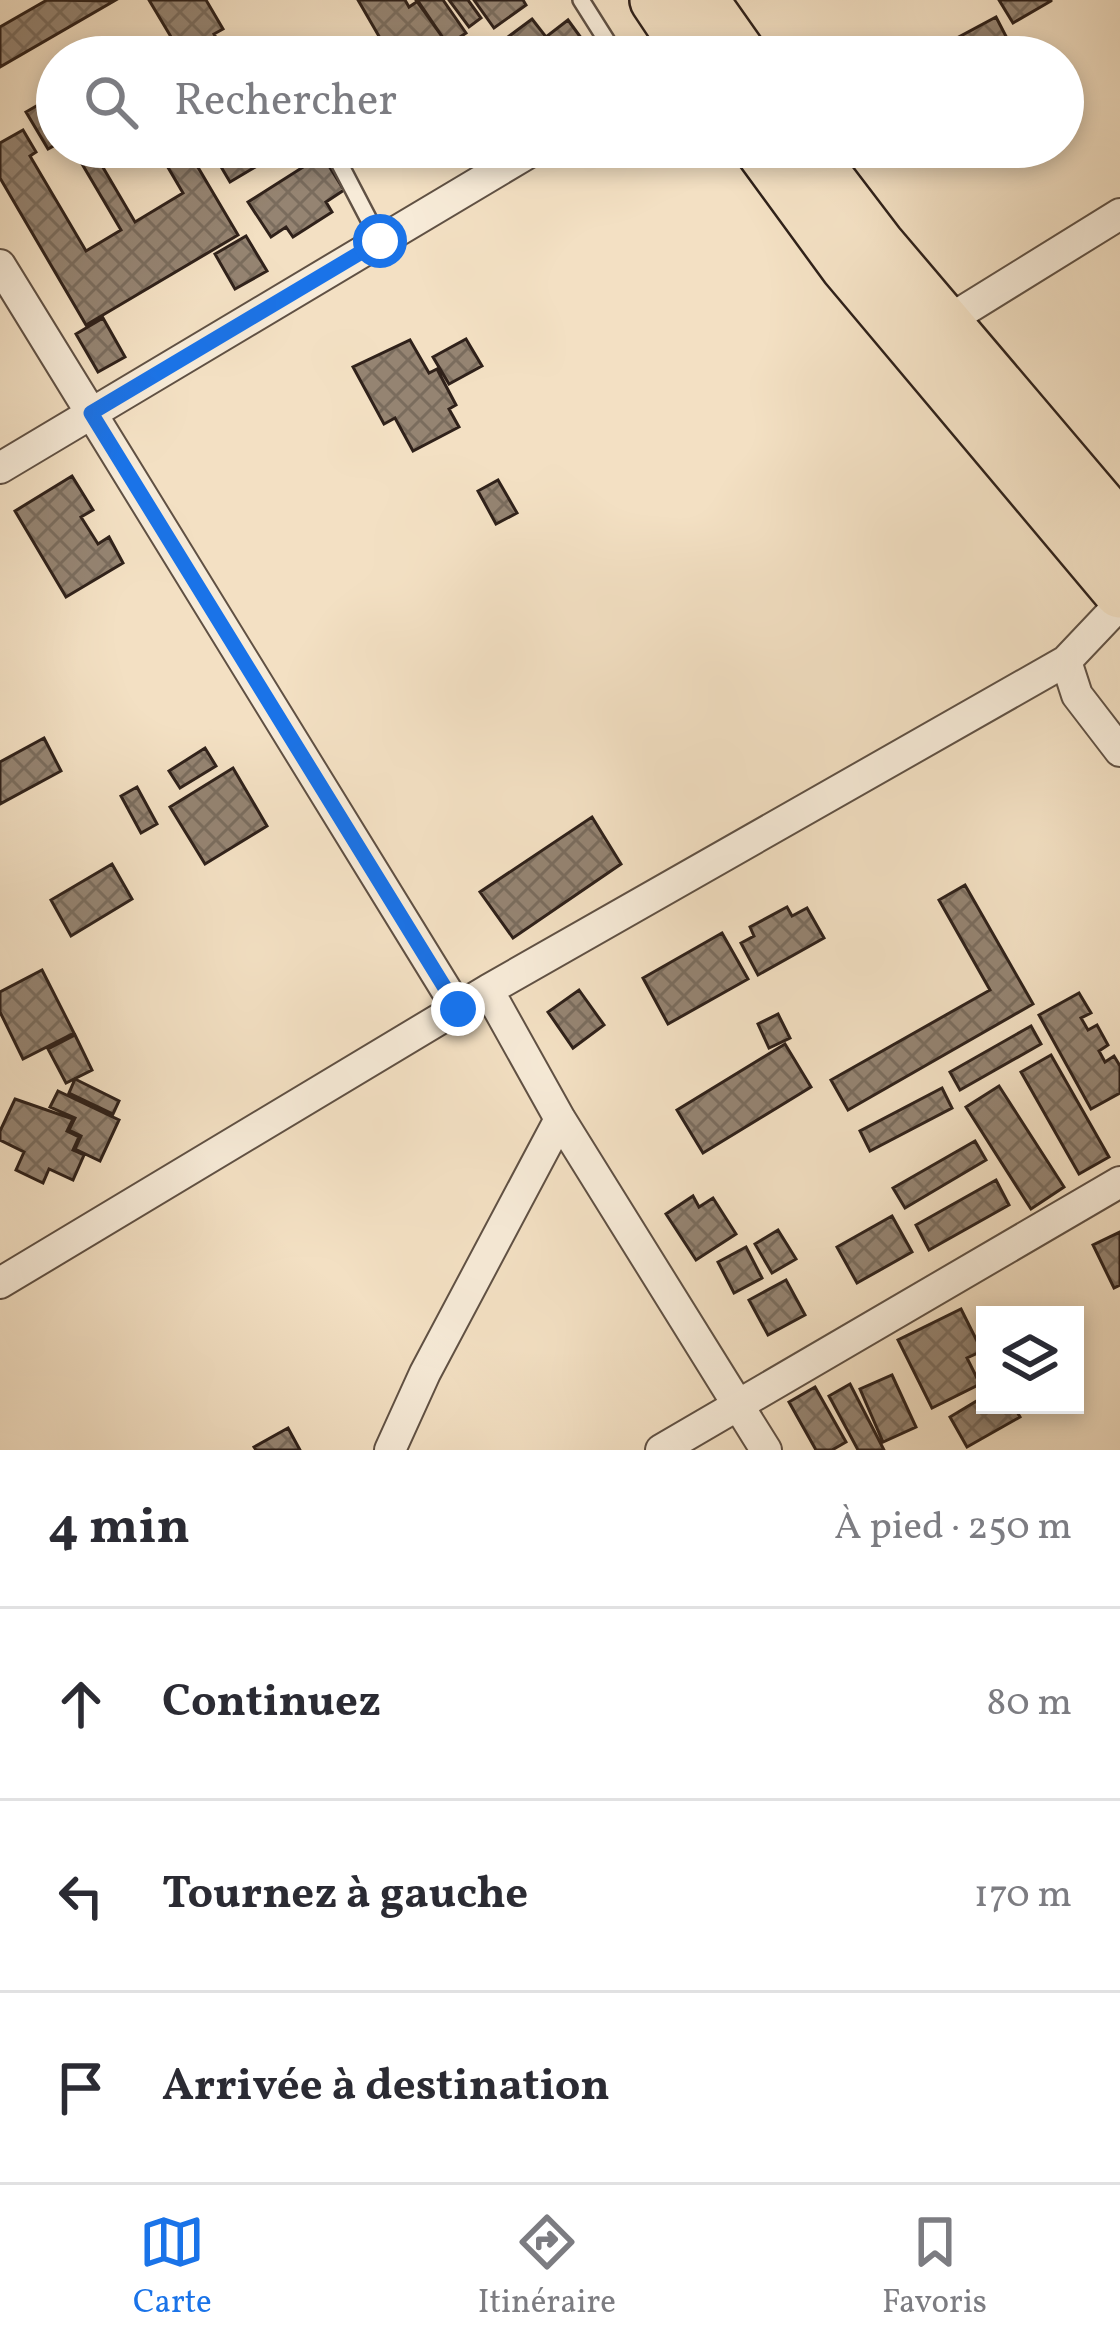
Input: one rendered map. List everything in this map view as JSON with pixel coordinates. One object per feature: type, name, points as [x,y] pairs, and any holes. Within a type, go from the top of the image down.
[{"type":"main road","points":[[656,0],[699,36]]},
{"type":"main road","points":[[774,168],[846,266],[1120,592]]},
{"type":"main road","points":[[821,168],[944,323],[1120,529]]},
{"type":"street","points":[[0,468],[503,168]]},
{"type":"street","points":[[944,323],[1120,214]]},
{"type":"street","points":[[0,265],[458,1009]]},
{"type":"street","points":[[0,1282],[488,990],[1066,661],[1120,604]]},
{"type":"street","points":[[1066,661],[1077,695],[1120,752]]},
{"type":"street","points":[[488,990],[560,1119],[766,1450]]},
{"type":"street","points":[[390,1450],[425,1373],[560,1119]]},
{"type":"street","points":[[662,1450],[1120,1182]]},
{"type":"lane","points":[[581,0],[604,36]]},
{"type":"lane","points":[[342,168],[380,241]]},
{"type":"building","points":[[47,0],[114,1],[54,36],[36,36],[36,46],[0,67],[0,27]]},
{"type":"building","points":[[149,0],[206,0],[223,29],[215,36],[170,36]]},
{"type":"building","points":[[358,0],[405,0],[409,7],[418,1],[442,36],[379,36]]},
{"type":"building","points":[[416,0],[443,0],[466,33],[442,36]]},
{"type":"building","points":[[449,0],[468,0],[481,18],[469,27]]},
{"type":"building","points":[[474,0],[523,0],[526,5],[494,28]]},
{"type":"building","points":[[999,0],[1051,0],[1051,1],[1013,23]]},
{"type":"building","points":[[996,17],[1006,36],[961,36]]},
{"type":"building","points":[[532,19],[545,36],[509,36]]},
{"type":"building","points":[[568,20],[580,36],[547,36]]},
{"type":"building","points":[[36,106],[36,129],[26,112]]},
{"type":"building","points":[[23,130],[36,152],[30,156],[36,168],[86,251],[121,230],[84,168],[103,168],[135,222],[183,193],[168,168],[198,168],[238,235],[86,325],[0,178],[0,143]]},
{"type":"building","points":[[222,168],[254,168],[230,182]]},
{"type":"building","points":[[302,168],[330,168],[344,190],[326,202],[332,212],[293,237],[286,227],[271,237],[248,202]]},
{"type":"building","points":[[246,236],[267,271],[235,289],[215,254]]},
{"type":"building","points":[[103,318],[125,357],[98,372],[76,334]]},
{"type":"building","points":[[466,339],[482,366],[449,384],[433,357]]},
{"type":"building","points":[[410,340],[429,373],[437,369],[456,405],[449,409],[459,427],[413,451],[395,418],[384,424],[353,367]]},
{"type":"building","points":[[72,476],[93,510],[81,517],[98,544],[109,537],[123,563],[66,597],[15,511]]},
{"type":"building","points":[[498,480],[517,513],[496,524],[478,491]]},
{"type":"building","points":[[44,738],[61,771],[0,804],[0,762]]},
{"type":"building","points":[[205,748],[216,766],[180,788],[169,771]]},
{"type":"building","points":[[233,768],[267,826],[205,864],[170,807]]},
{"type":"building","points":[[137,787],[157,824],[141,833],[121,796]]},
{"type":"building","points":[[592,817],[621,864],[513,938],[480,892]]},
{"type":"building","points":[[112,864],[132,899],[71,936],[51,900]]},
{"type":"building","points":[[965,885],[1033,1004],[848,1110],[831,1080],[990,990],[939,900]]},
{"type":"building","points":[[787,907],[792,916],[807,908],[824,938],[758,975],[741,943],[754,936],[750,927]]},
{"type":"building","points":[[722,933],[748,979],[668,1024],[643,978]]},
{"type":"building","points":[[42,970],[74,1033],[23,1059],[0,1012],[0,992]]},
{"type":"building","points":[[579,990],[604,1025],[573,1048],[548,1012]]},
{"type":"building","points":[[1079,993],[1091,1013],[1081,1018],[1088,1030],[1097,1025],[1108,1045],[1099,1051],[1105,1062],[1114,1056],[1120,1066],[1120,1093],[1091,1109],[1039,1015]]},
{"type":"building","points":[[778,1014],[790,1038],[769,1048],[758,1024]]},
{"type":"building","points":[[1031,1026],[1041,1044],[960,1090],[950,1072]]},
{"type":"building","points":[[75,1035],[92,1070],[66,1083],[48,1049]]},
{"type":"building","points":[[785,1044],[811,1087],[703,1153],[677,1110]]},
{"type":"building","points":[[1051,1055],[1109,1157],[1079,1174],[1021,1072]]},
{"type":"building","points":[[75,1079],[119,1101],[113,1114],[69,1093]]},
{"type":"building","points":[[999,1086],[1064,1187],[1031,1209],[966,1107]]},
{"type":"building","points":[[942,1088],[952,1108],[870,1151],[860,1131]]},
{"type":"building","points":[[58,1091],[119,1120],[100,1161],[75,1149],[81,1136],[69,1130],[75,1118],[50,1107]]},
{"type":"building","points":[[15,1099],[73,1119],[67,1131],[79,1137],[73,1150],[84,1155],[73,1180],[49,1169],[43,1183],[16,1170],[24,1152],[0,1140]]},
{"type":"building","points":[[975,1141],[986,1160],[905,1208],[893,1188]]},
{"type":"building","points":[[996,1180],[1009,1205],[929,1250],[916,1225]]},
{"type":"building","points":[[693,1196],[699,1207],[713,1198],[736,1234],[696,1260],[666,1214]]},
{"type":"building","points":[[892,1216],[912,1252],[857,1283],[837,1247]]},
{"type":"building","points":[[778,1230],[796,1259],[772,1273],[755,1244]]},
{"type":"building","points":[[1120,1232],[1120,1285],[1114,1288],[1093,1245]]},
{"type":"building","points":[[746,1247],[762,1278],[734,1293],[718,1262]]},
{"type":"building","points":[[786,1280],[805,1315],[768,1335],[749,1300]]},
{"type":"building","points":[[961,1309],[976,1339],[976,1354],[967,1358],[976,1386],[932,1408],[898,1340]]},
{"type":"building","points":[[892,1375],[916,1427],[883,1442],[860,1389]]},
{"type":"building","points":[[850,1384],[884,1450],[858,1450],[829,1396]]},
{"type":"building","points":[[815,1387],[846,1442],[832,1450],[816,1450],[789,1402]]},
{"type":"building","points":[[976,1401],[976,1414],[1020,1417],[967,1447],[950,1417]]},
{"type":"building","points":[[288,1428],[300,1450],[254,1447]]},
{"type":"route","points":[[380,241],[91,413],[458,1009]]}]
